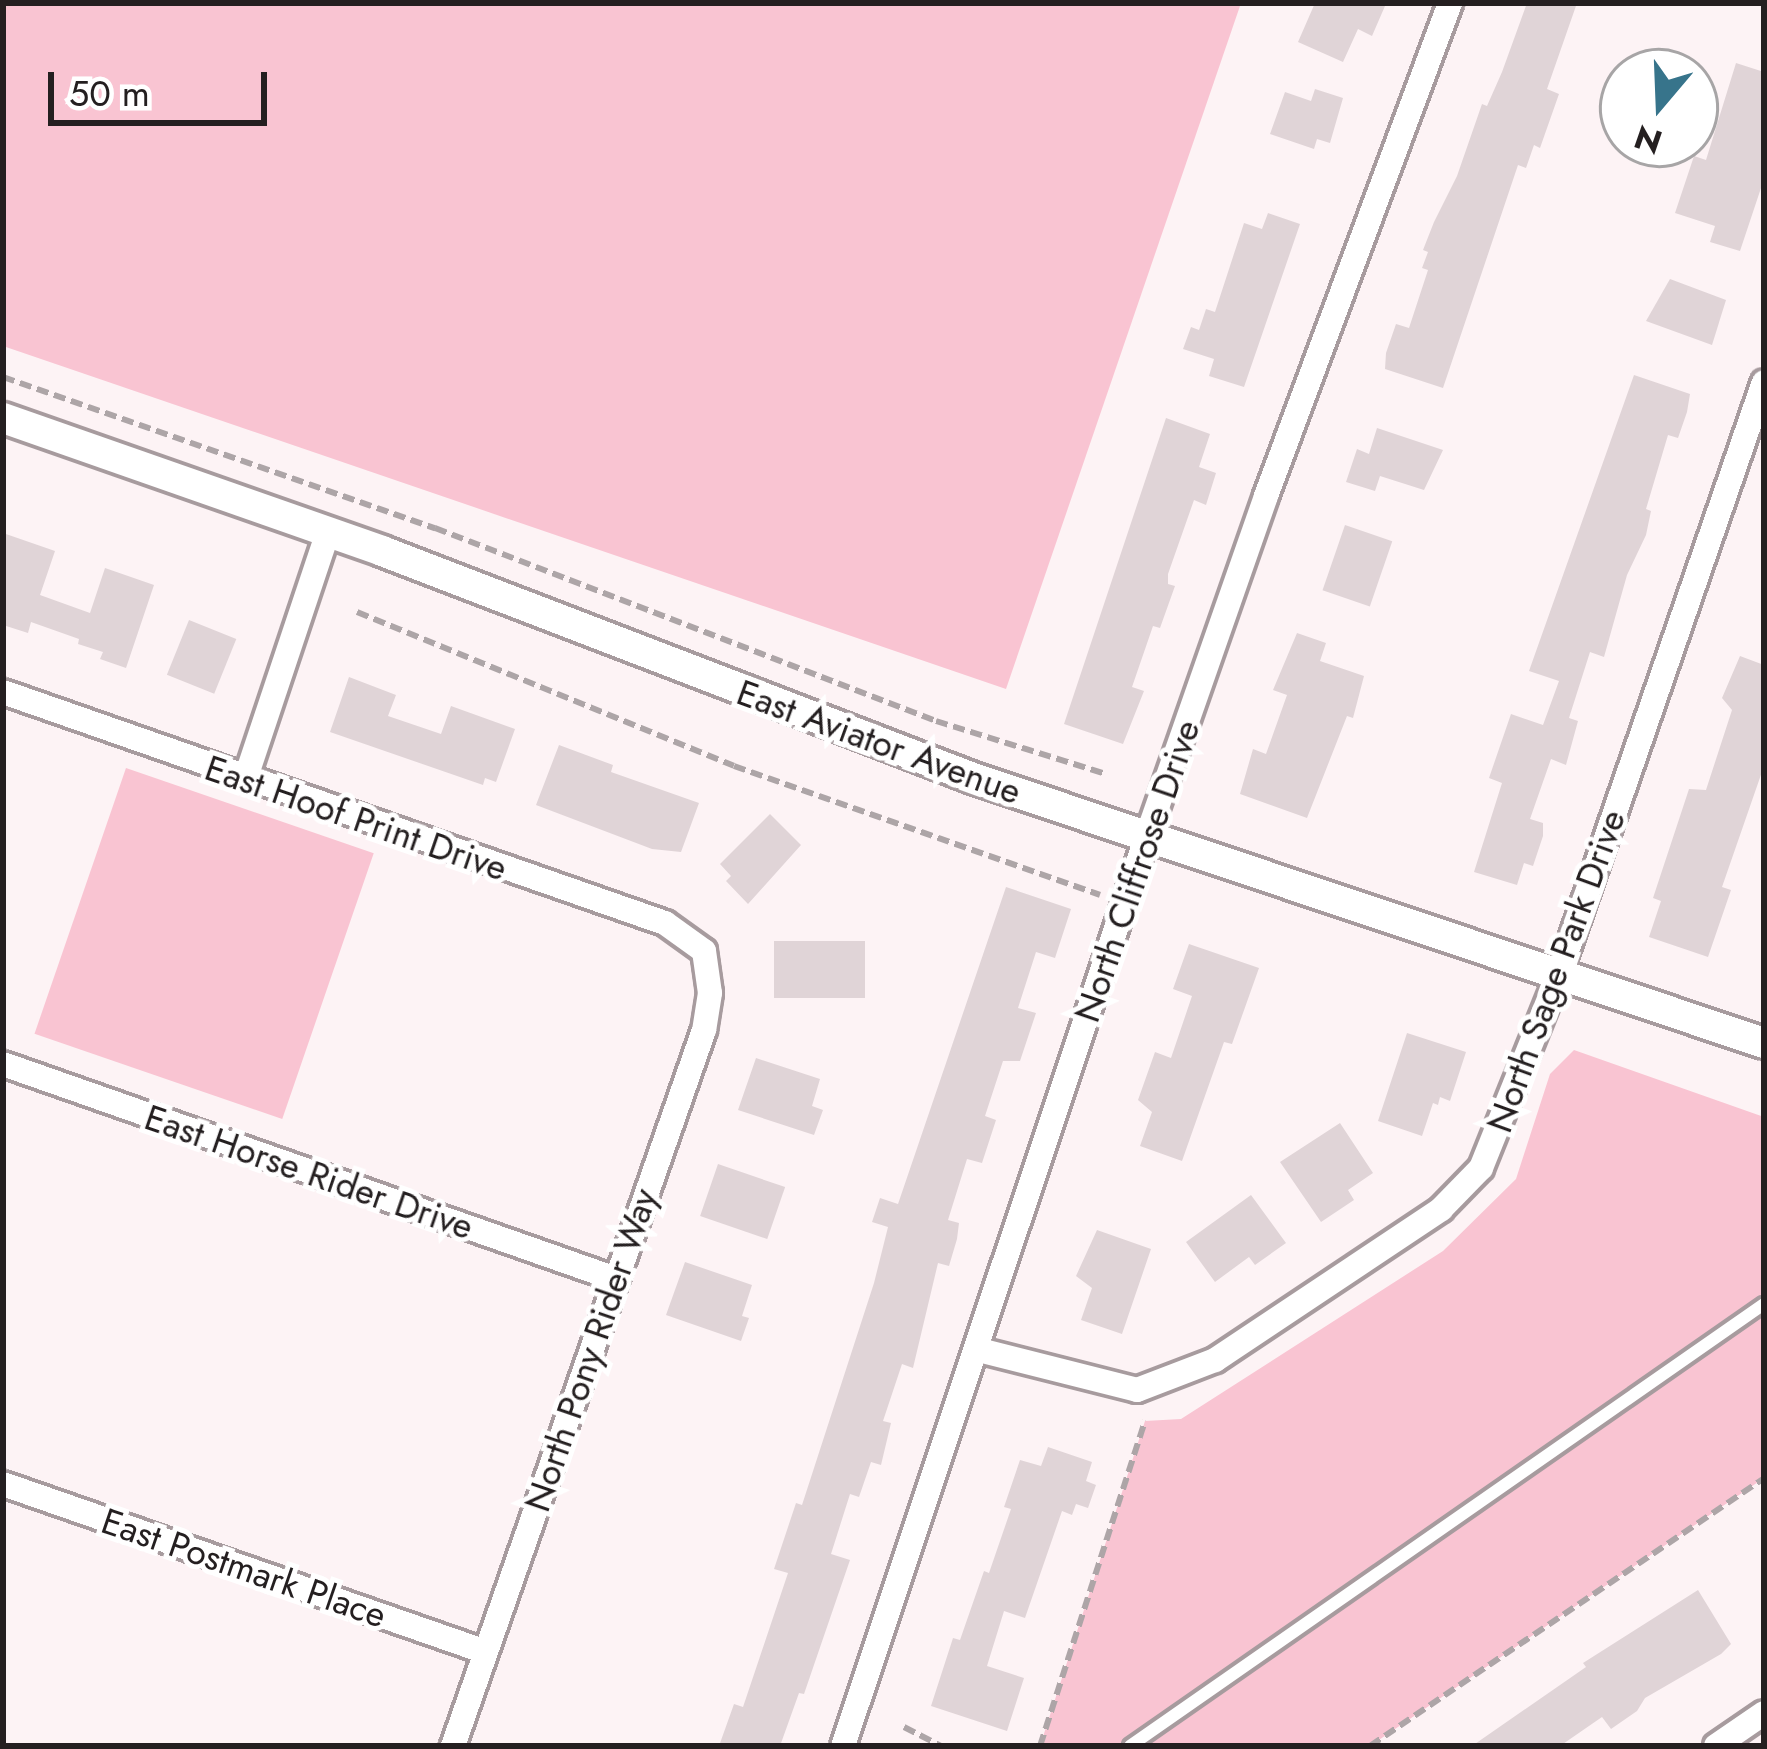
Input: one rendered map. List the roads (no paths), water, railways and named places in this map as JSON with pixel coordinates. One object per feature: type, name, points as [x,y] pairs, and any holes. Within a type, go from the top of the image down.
[{"type":"street","name":"North Cliffrose Drive","points":[[843,1746],[1147,836],[1266,496],[1450,3]]},
{"type":"street","name":"North Sage Park Drive","points":[[979,1350],[1137,1390],[1215,1360],[1441,1208],[1481,1168],[1559,974],[1764,382]]},
{"type":"street","name":"East Aviator Avenue","points":[[3,418],[328,532],[841,730],[1764,1043]]},
{"type":"street","points":[[245,780],[328,532]]},
{"type":"street","name":"East Hoof Print Drive","points":[[3,692],[665,923],[704,951]]},
{"type":"street","name":"North Pony Rider Way","points":[[453,1746],[704,1030],[710,993],[704,951]]},
{"type":"street","name":"East Horse Rider Drive","points":[[3,1064],[616,1279]]},
{"type":"street","name":"East Postmark Place","points":[[3,1484],[486,1652]]},
{"type":"street","points":[[1716,1746],[1764,1713]]},
{"type":"lane","points":[[1130,1746],[1764,1304]]}]
